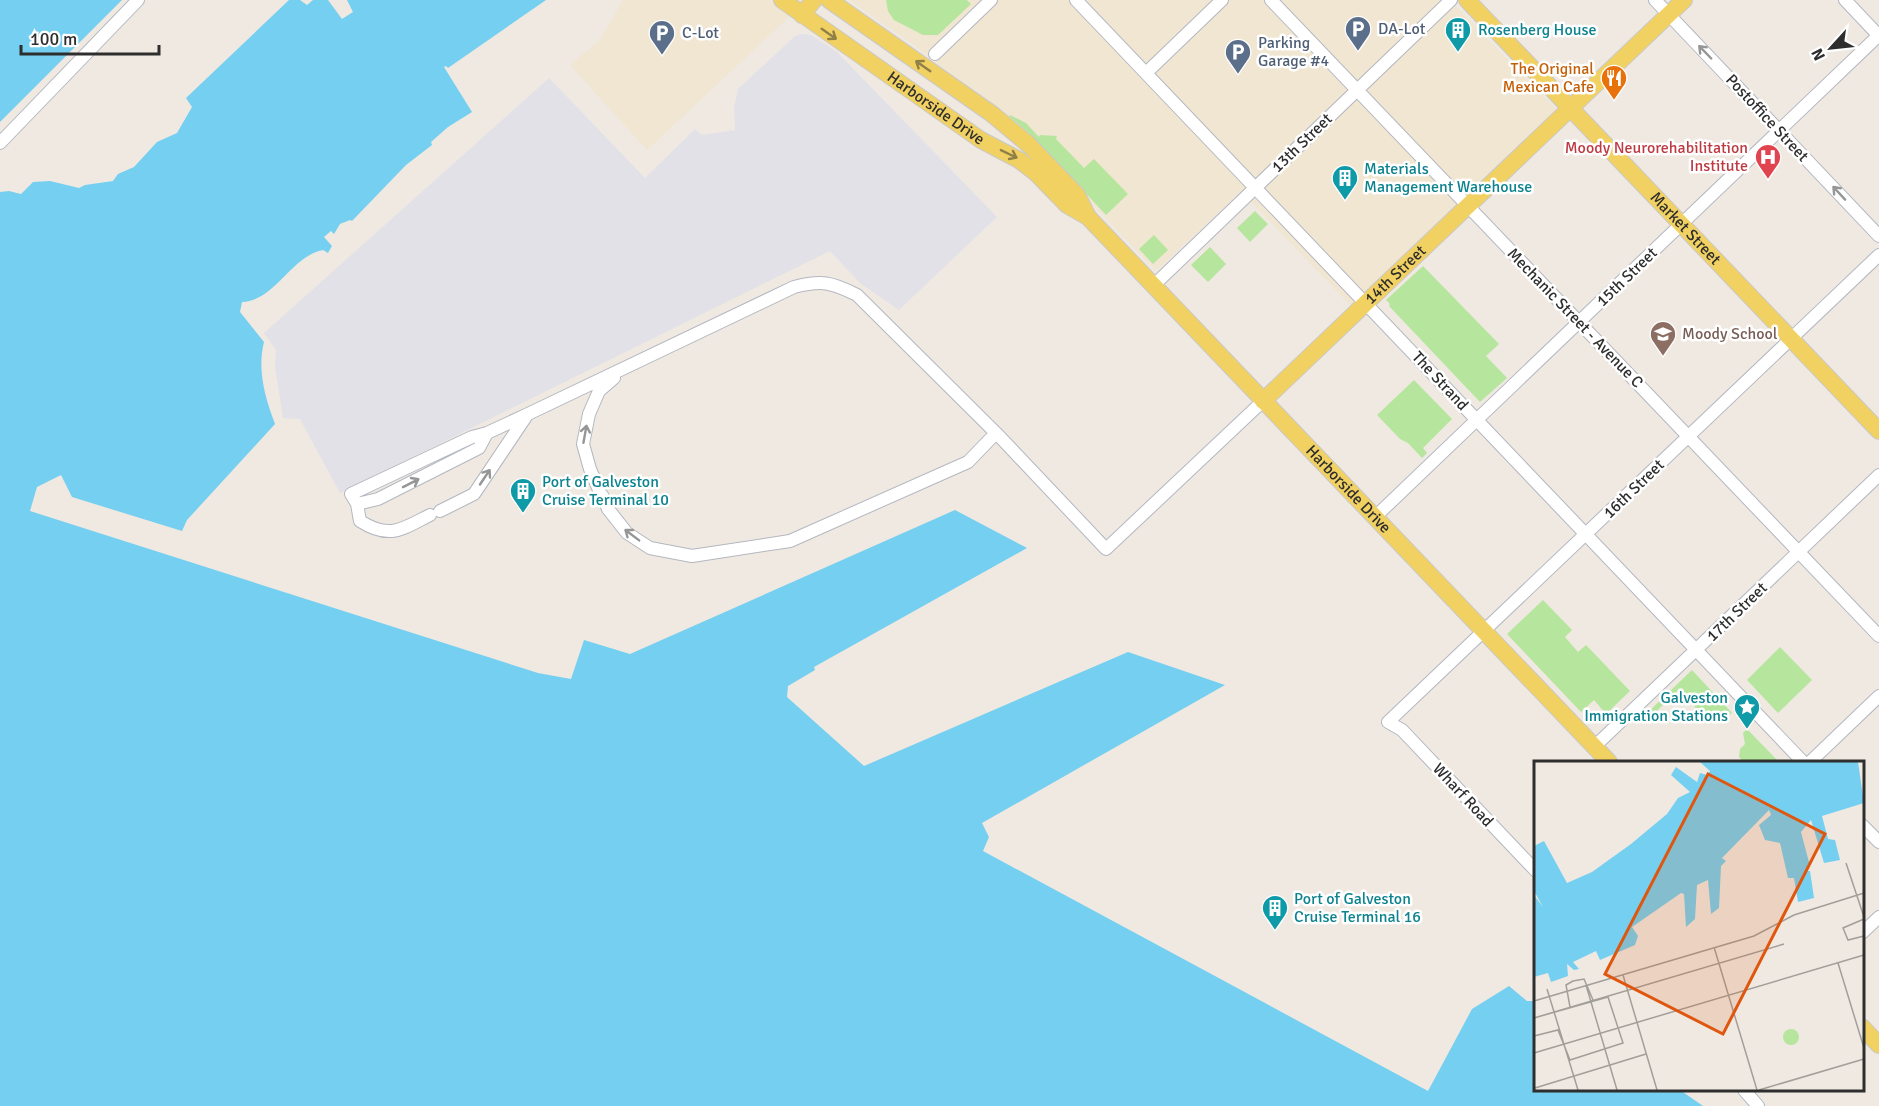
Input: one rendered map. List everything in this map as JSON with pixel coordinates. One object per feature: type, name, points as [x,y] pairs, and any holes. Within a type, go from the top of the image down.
[{"type":"main road","name":"Harborside Drive","points":[[782,0],[981,140],[1019,160],[1036,173],[1067,205],[1088,217]]},
{"type":"main road","points":[[802,15],[814,0]]},
{"type":"main road","name":"Harborside Drive","points":[[829,0],[992,114],[1028,144],[1077,195],[1088,217],[1608,761]]},
{"type":"main road","name":"Market Street","points":[[1467,0],[1879,431]]},
{"type":"main road","name":"14th Street","points":[[1263,401],[1684,0]]},
{"type":"main road","points":[[1864,1028],[1879,1045]]},
{"type":"street","points":[[0,143],[138,0]]},
{"type":"street","points":[[935,54],[991,0]]},
{"type":"street","name":"The Strand","points":[[1076,0],[1802,761]]},
{"type":"street","points":[[1146,73],[1222,0]]},
{"type":"street","name":"Mechanic Street - Avenue C","points":[[1271,0],[1879,636]]},
{"type":"street","name":"13th Street","points":[[1153,286],[1451,0]]},
{"type":"street","name":"Postoffice Street","points":[[1655,0],[1879,236]]},
{"type":"street","points":[[1845,0],[1879,36]]},
{"type":"street","name":"15th Street","points":[[1374,518],[1879,36]]},
{"type":"street","name":"16th Street","points":[[1388,722],[1879,255]]},
{"type":"street","points":[[528,414],[474,494],[394,533],[372,529],[360,521],[354,499],[472,436],[488,433],[628,366],[794,287],[815,281],[837,285],[857,295],[996,433],[968,462],[790,541],[692,556],[651,548],[627,533],[608,509],[590,470],[583,444],[589,414],[599,391],[628,366]]},
{"type":"street","name":"14th Street","points":[[996,433],[1106,549],[1263,401]]},
{"type":"street","name":"17th Street","points":[[1594,747],[1879,475]]},
{"type":"street","points":[[1811,761],[1879,696]]},
{"type":"street","name":"Wharf Road","points":[[1388,722],[1402,730],[1534,869]]},
{"type":"street","points":[[1864,826],[1879,842]]},
{"type":"street","points":[[1864,932],[1879,917]]},
{"type":"street","points":[[1746,1091],[1758,1106]]},
{"type":"shaded area","name":"C-Lot","points":[[623,0],[807,0],[647,150],[570,65],[600,40]]},
{"type":"shaded area","points":[[849,0],[1450,0],[1557,110],[1351,306],[1241,191],[1156,271],[1029,138],[915,46]]},
{"type":"shaded area","points":[[811,35],[837,52],[997,217],[899,310],[860,283],[830,251],[340,493],[300,419],[283,418],[275,367],[276,350],[264,333],[549,78],[645,178],[695,129],[702,135],[735,130],[734,108],[738,89],[795,36]]},
{"type":"green space","points":[[886,0],[967,0],[971,4],[938,35],[923,35],[894,20],[888,11]]},
{"type":"green space","points":[[1010,115],[1026,123],[1039,137],[1040,135],[1057,136],[1056,139],[1084,168],[1094,159],[1128,194],[1106,215]]},
{"type":"green space","points":[[1255,211],[1268,224],[1250,242],[1237,228]]},
{"type":"green space","points":[[1154,235],[1168,250],[1153,264],[1139,249]]},
{"type":"green space","points":[[1210,247],[1226,264],[1208,282],[1191,265]]},
{"type":"green space","points":[[1423,266],[1499,344],[1486,356],[1507,378],[1480,402],[1389,306],[1386,300]]},
{"type":"green space","points":[[1414,380],[1452,419],[1423,448],[1427,453],[1422,458],[1377,415]]},
{"type":"green space","points":[[1543,600],[1572,630],[1565,637],[1578,652],[1586,645],[1630,691],[1606,714],[1594,700],[1581,712],[1507,634]]},
{"type":"green space","points":[[1780,647],[1812,680],[1778,713],[1747,680]]},
{"type":"green space","points":[[1692,670],[1732,713],[1721,722],[1715,716],[1709,721],[1706,717],[1703,720],[1695,711],[1695,707],[1679,690],[1647,720],[1645,715]]},
{"type":"green space","points":[[1747,729],[1778,761],[1743,761],[1739,757],[1740,749],[1745,744],[1743,733]]},
{"type":"water","points":[[0,0],[122,0],[0,122]]},
{"type":"water","points":[[289,0],[300,0],[307,5],[313,0],[328,0],[342,19],[353,12],[347,0],[546,0],[448,68],[444,67],[472,112],[448,127],[431,142],[432,145],[406,165],[352,221],[340,224],[334,234],[331,231],[324,237],[332,246],[328,253],[323,250],[312,254],[264,294],[254,300],[242,302],[240,312],[264,342],[261,363],[263,383],[275,424],[187,520],[182,531],[72,497],[61,475],[37,487],[30,511],[538,673],[571,679],[584,640],[630,654],[955,510],[1027,548],[814,667],[815,670],[788,686],[787,697],[864,766],[1128,652],[1225,685],[982,823],[989,837],[983,851],[1428,1091],[1472,1009],[1509,986],[1527,1001],[1534,1001],[1534,1091],[1681,1091],[1703,1106],[0,1106],[0,192],[9,191],[21,194],[33,182],[50,181],[79,188],[113,181],[118,174],[134,167],[157,142],[177,133],[192,107],[186,98]]},
{"type":"place","name":"DA-Lot","points":[[1358,52]]},
{"type":"place","name":"Rosenberg House","points":[[1458,53]]},
{"type":"place","name":"C-Lot","points":[[662,56]]},
{"type":"place","name":"Parking Garage #4","points":[[1238,75]]},
{"type":"place","name":"The Original Mexican Cafe","points":[[1614,101]]},
{"type":"place","name":"Moody Neurorehabilitation Institute","points":[[1768,180]]},
{"type":"place","name":"Materials Management Warehouse","points":[[1345,201]]},
{"type":"place","name":"Moody School","points":[[1663,357]]},
{"type":"place","name":"Port of Galveston Cruise Terminal 10","points":[[523,514]]},
{"type":"place","name":"Galveston Immigration Stations","points":[[1747,730]]},
{"type":"place","name":"Port of Galveston Cruise Terminal 16","points":[[1275,931]]}]
